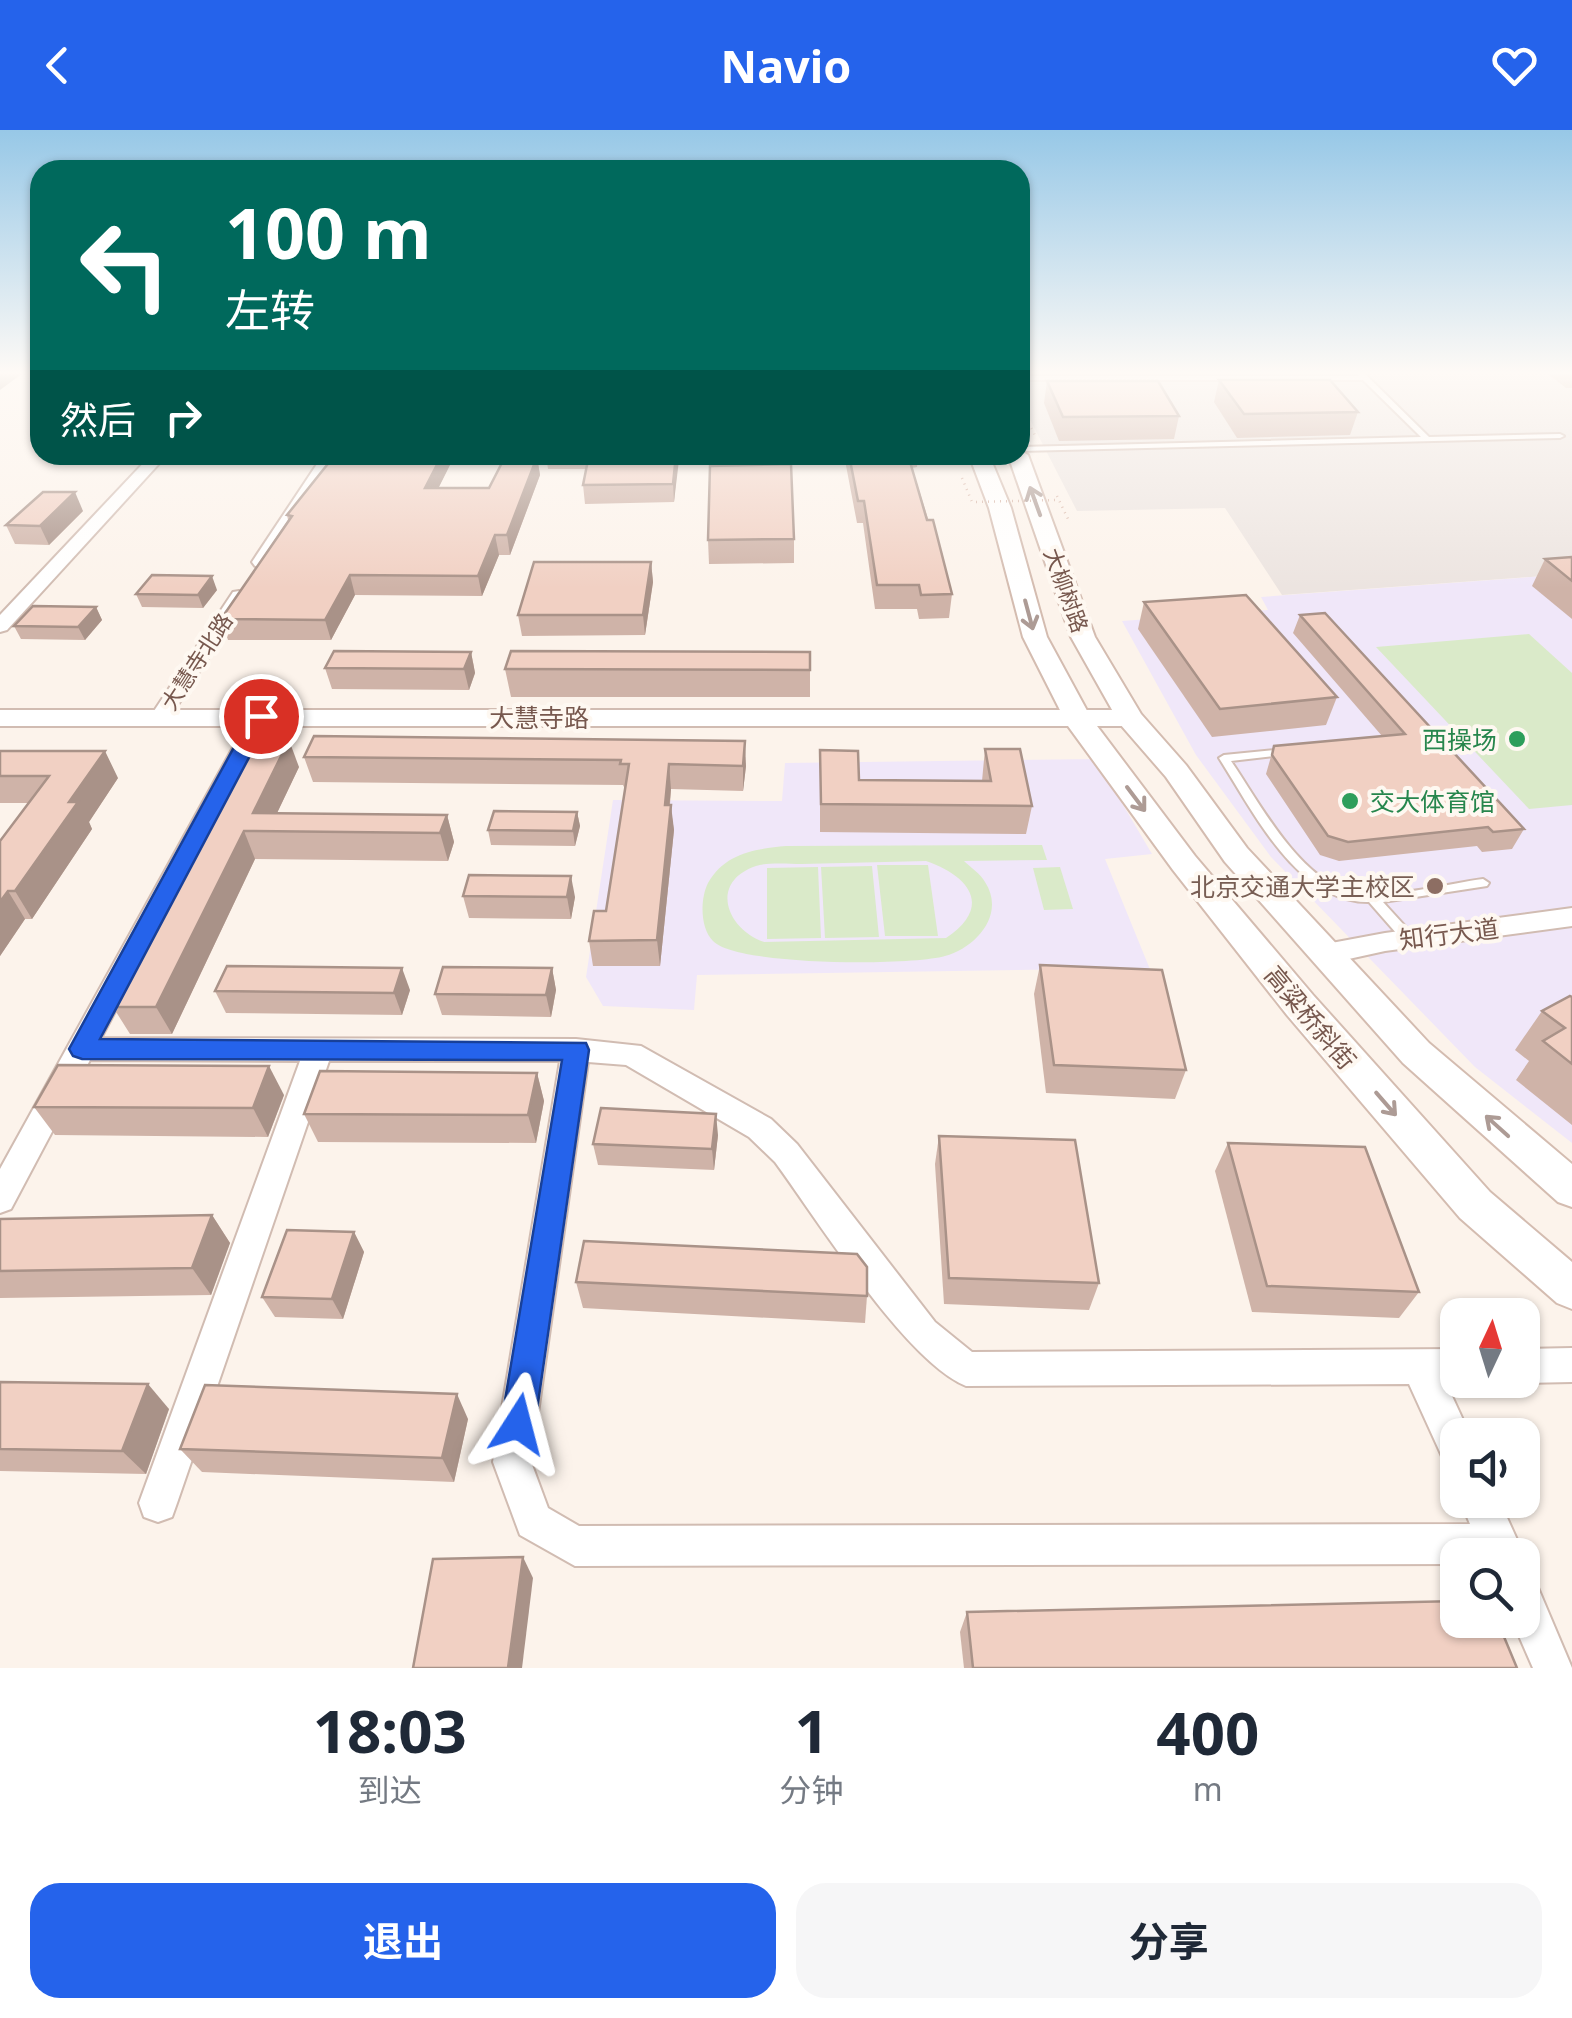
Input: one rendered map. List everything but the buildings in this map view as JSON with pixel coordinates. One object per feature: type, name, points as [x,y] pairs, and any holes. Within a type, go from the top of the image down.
[{"type":"main road","name":"大柳树路","points":[[983,465],[1000,508],[1035,637],[1078,720]]},
{"type":"main road","name":"大柳树路","points":[[1023,465],[1083,637],[1130,718]]},
{"type":"main road","name":"高粱桥斜街","points":[[1130,718],[1176,771],[1236,856],[1416,1053],[1572,1189]]},
{"type":"main road","name":"高粱桥斜街","points":[[1078,720],[1184,863],[1300,1006],[1475,1205],[1572,1290]]},
{"type":"street","points":[[0,626],[150,465]]},
{"type":"street","name":"大慧寺北路","points":[[160,717],[324,465]]},
{"type":"street","points":[[0,1199],[261,716]]},
{"type":"street","name":"大慧寺路","points":[[0,718],[1130,718]]},
{"type":"street","name":"知行大道","points":[[1326,954],[1410,938],[1572,917]]},
{"type":"street","points":[[82,1049],[576,1050],[630,1054],[760,1128],[786,1153],[923,1334],[966,1370],[1440,1366]]},
{"type":"street","points":[[158,1503],[318,1050]]},
{"type":"street","points":[[576,1050],[512,1462],[534,1521],[575,1546],[1440,1550]]},
{"type":"street","points":[[1540,1366],[1572,1365]]},
{"type":"street","points":[[1420,1367],[1443,1418]]},
{"type":"street","points":[[1540,1637],[1554,1668]]},
{"type":"lane","points":[[1030,452],[1265,445]]},
{"type":"lane","points":[[1301,751],[1224,758],[1296,860],[1319,883],[1341,894],[1372,897],[1483,884]]},
{"type":"lane","points":[[1372,897],[1410,938]]},
{"type":"path","points":[[962,478],[972,502],[1058,500]]},
{"type":"shaded area","points":[[1043,445],[1572,445],[1572,574],[1282,595],[1225,508],[1077,511]]},
{"type":"shaded area","name":"北京交通大学主校区","points":[[1572,574],[1572,1143],[1475,1067],[1271,857],[1196,755],[1122,621],[1268,610],[1261,597]]},
{"type":"shaded area","points":[[1096,759],[1152,854],[1105,859],[1156,984],[1086,969],[697,975],[694,1010],[603,1006],[586,977],[613,800],[782,801],[785,763]]},
{"type":"green space","name":"西操场","points":[[1529,634],[1572,673],[1572,805],[1529,809],[1376,647]]},
{"type":"green space","points":[[1042,845],[1047,860],[964,861],[983,879],[991,894],[990,917],[977,938],[945,956],[825,962],[754,955],[713,941],[706,929],[703,905],[705,890],[715,873],[742,854],[786,846]],"holes":[[[926,861],[964,884],[972,904],[969,915],[946,938],[764,942],[740,927],[728,905],[732,883],[741,873],[761,865]]]},
{"type":"green space","points":[[877,865],[928,865],[938,936],[885,936]]},
{"type":"green space","points":[[872,866],[879,937],[825,938],[821,867]]},
{"type":"green space","points":[[818,867],[821,938],[767,939],[767,868]]},
{"type":"green space","points":[[1060,867],[1073,909],[1044,910],[1033,868]]},
{"type":"place","name":"西操场","points":[[1517,739]]},
{"type":"place","name":"交大体育馆","points":[[1350,801]]},
{"type":"place","name":"北京交通大学主校区","points":[[1435,886]]},
{"type":"route","points":[[261,716],[82,1049],[576,1050],[518,1424]]}]
